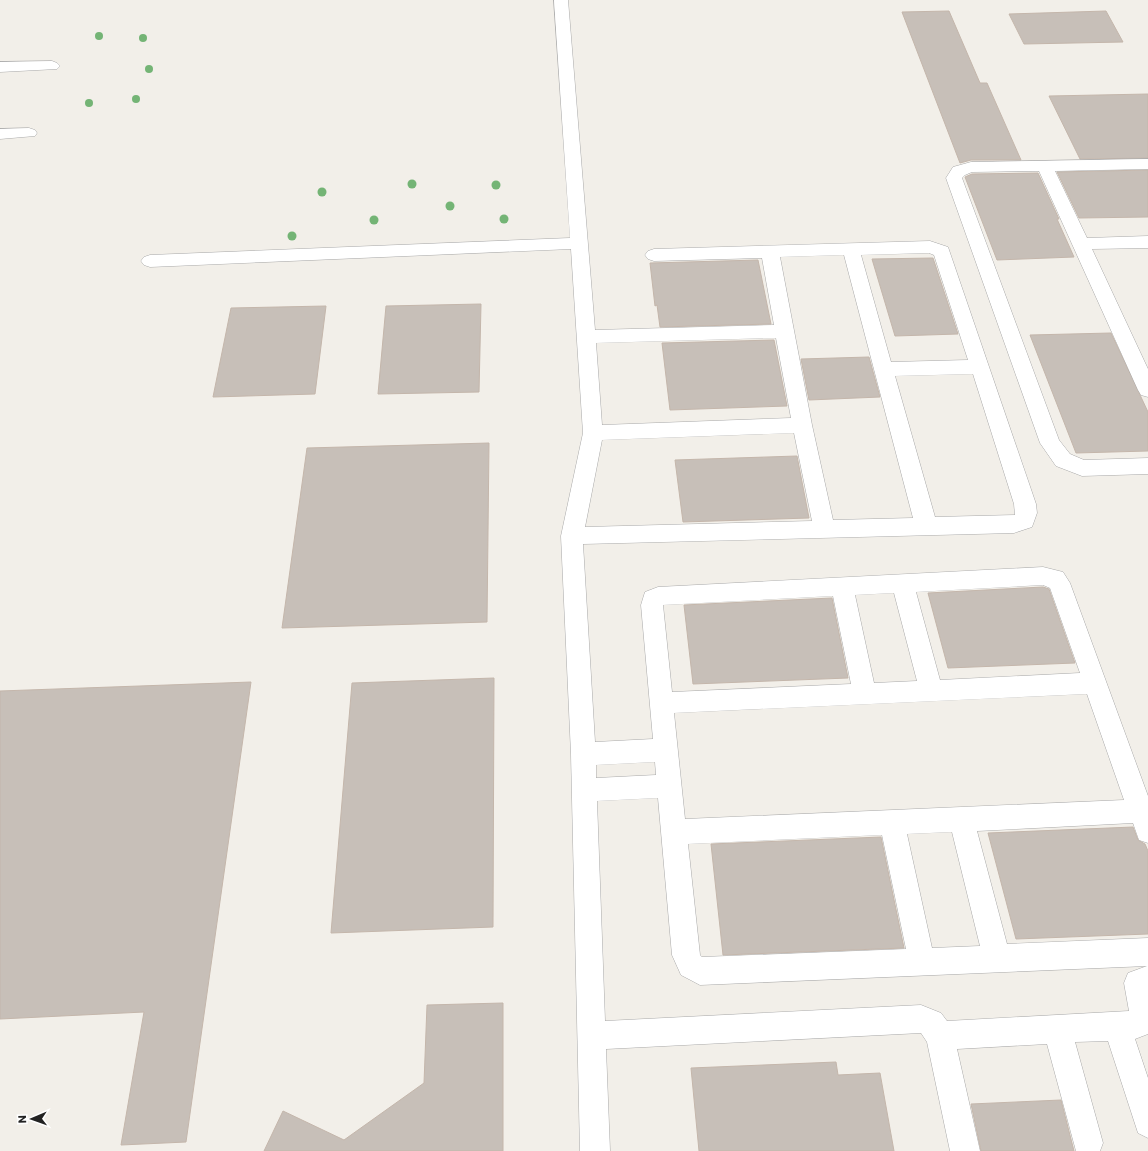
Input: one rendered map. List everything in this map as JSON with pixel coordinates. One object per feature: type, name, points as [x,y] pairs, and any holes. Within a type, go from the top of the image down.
[{"type":"street","points":[[561,0],[593,433],[572,536],[583,754],[595,1151]]},
{"type":"street","points":[[0,67],[52,66]]},
{"type":"street","points":[[0,134],[29,133]]},
{"type":"street","points":[[1148,164],[971,167],[959,171],[954,178],[1050,443],[1063,460],[1082,468],[1148,466]]},
{"type":"street","points":[[1045,166],[1081,244],[1142,365],[1148,390]]},
{"type":"street","points":[[1081,244],[1148,242]]},
{"type":"street","points":[[150,261],[578,243]]},
{"type":"street","points":[[572,536],[926,525],[1014,524],[1024,521],[1026,513],[1025,504],[942,251],[930,248],[654,255]]},
{"type":"street","points":[[852,250],[926,525]]},
{"type":"street","points":[[770,252],[802,425],[824,529]]},
{"type":"street","points":[[585,337],[784,331]]},
{"type":"street","points":[[884,369],[980,367]]},
{"type":"street","points":[[593,433],[802,425]]},
{"type":"street","points":[[675,832],[961,818],[1144,821],[1059,583],[1055,579],[1043,576],[658,596],[654,599],[652,605],[688,964],[694,969],[700,971],[1148,952]]},
{"type":"street","points":[[903,584],[931,690]]},
{"type":"street","points":[[842,587],[865,694]]},
{"type":"street","points":[[662,703],[1095,683]]},
{"type":"street","points":[[583,754],[666,750]]},
{"type":"street","points":[[584,790],[670,786]]},
{"type":"street","points":[[961,818],[997,958]]},
{"type":"street","points":[[892,822],[922,962]]},
{"type":"street","points":[[940,1036],[1135,1025],[1141,1023],[1144,1015],[1138,992],[1138,983],[1148,979]]},
{"type":"street","points":[[592,1036],[921,1019],[931,1023],[940,1036],[965,1151]]},
{"type":"street","points":[[1118,1026],[1148,1123]]},
{"type":"street","points":[[1057,1030],[1088,1143]]},
{"type":"building","points":[[949,11],[980,83],[987,83],[1021,160],[971,160],[960,163],[902,12]]},
{"type":"building","points":[[1106,11],[1123,42],[1024,44],[1009,14]]},
{"type":"building","points":[[1148,94],[1148,158],[1080,159],[1049,96]]},
{"type":"building","points":[[1148,170],[1148,217],[1079,218],[1057,172]]},
{"type":"building","points":[[1038,173],[1074,257],[997,260],[965,177],[972,174]]},
{"type":"building","points":[[933,258],[958,334],[895,336],[872,259]]},
{"type":"building","points":[[758,260],[771,324],[660,327],[657,305],[655,306],[650,263]]},
{"type":"building","points":[[481,304],[479,392],[378,394],[386,306]]},
{"type":"building","points":[[326,306],[315,394],[213,397],[231,308]]},
{"type":"building","points":[[1111,333],[1148,412],[1148,451],[1076,453],[1030,335]]},
{"type":"building","points":[[774,340],[787,406],[670,410],[662,343]]},
{"type":"building","points":[[869,357],[880,397],[809,400],[801,359]]},
{"type":"building","points":[[489,443],[487,622],[282,628],[307,448]]},
{"type":"building","points":[[797,456],[809,518],[683,522],[675,460]]},
{"type":"building","points":[[1043,587],[1049,589],[1075,663],[948,668],[928,593]]},
{"type":"building","points":[[832,598],[848,678],[693,684],[684,605]]},
{"type":"building","points":[[494,678],[493,927],[331,933],[352,683]]},
{"type":"building","points":[[251,682],[186,1142],[121,1145],[144,1012],[0,1019],[0,691]]},
{"type":"building","points":[[1133,827],[1138,840],[1145,844],[1148,851],[1148,934],[1016,939],[988,833]]},
{"type":"building","points":[[881,837],[904,948],[723,955],[711,844]]},
{"type":"building","points":[[503,1003],[503,1151],[264,1151],[283,1111],[344,1140],[424,1083],[427,1005]]},
{"type":"building","points":[[836,1062],[838,1075],[880,1073],[894,1151],[699,1151],[691,1068]]},
{"type":"building","points":[[1061,1100],[1074,1151],[981,1151],[971,1104]]}]
